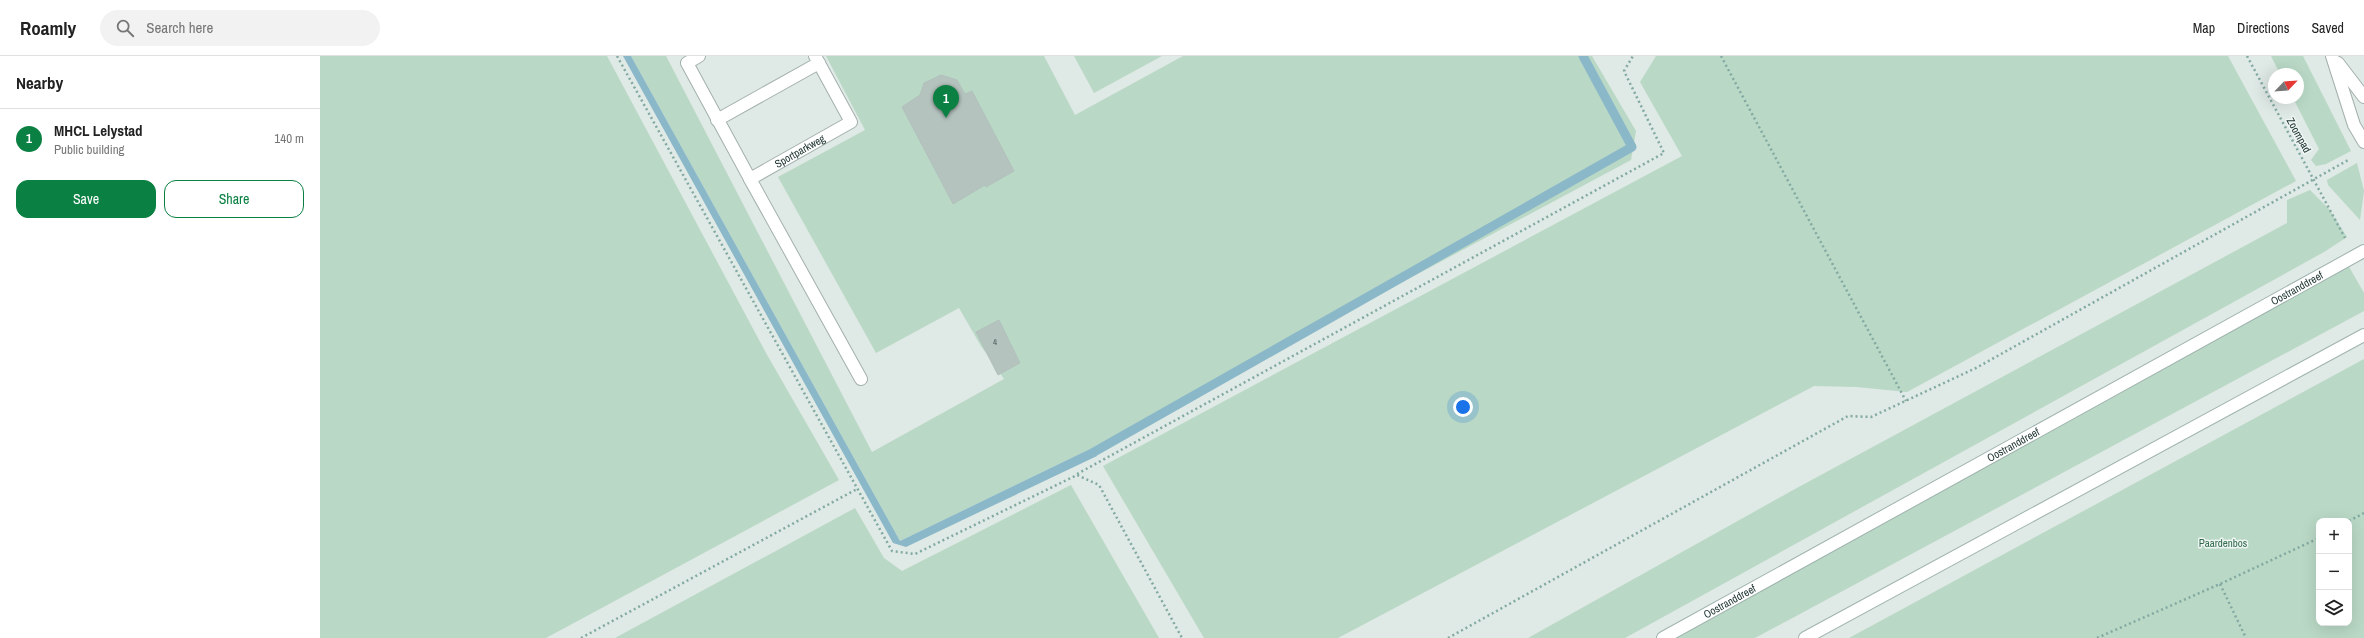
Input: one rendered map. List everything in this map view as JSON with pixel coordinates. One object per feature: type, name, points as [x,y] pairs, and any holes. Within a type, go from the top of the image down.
[{"type":"main road","points":[[700,56],[687,63],[717,120],[861,379]]},
{"type":"main road","points":[[2332,56],[2364,97]]},
{"type":"main road","points":[[2332,56],[2354,125],[2364,142]]},
{"type":"main road","name":"Sportparkweg","points":[[717,120],[817,60],[851,122],[750,179]]},
{"type":"main road","name":"Oostranddreef","points":[[1663,638],[2359,253]]},
{"type":"main road","points":[[1805,638],[2364,335]]},
{"type":"path","points":[[617,56],[892,551],[915,554],[1077,475],[1664,153],[1624,70],[1633,56]]},
{"type":"path","points":[[1721,56],[1906,401]]},
{"type":"path","name":"Zoompad","points":[[2247,56],[2314,179],[2359,253]]},
{"type":"path","points":[[1448,638],[1848,416],[1871,417],[1976,368],[2352,158]]},
{"type":"path","points":[[1077,475],[1099,485],[1182,638]]},
{"type":"path","points":[[581,638],[857,489]]},
{"type":"path","points":[[2352,519],[2364,513]]},
{"type":"path","points":[[2097,638],[2220,584],[2316,539]]},
{"type":"path","points":[[2220,584],[2246,638]]},
{"type":"green space","points":[[320,56],[607,56],[766,353],[839,480],[546,638],[320,638]]},
{"type":"green space","points":[[631,56],[666,56],[872,452],[1004,379],[981,346],[959,308],[876,353],[778,177],[865,130],[826,56],[1044,56],[1075,115],[1183,56],[1592,56],[1636,131],[1631,160],[1092,448],[900,541]]},
{"type":"green space","points":[[1074,56],[1162,56],[1094,93]]},
{"type":"green space","points":[[1656,56],[2228,56],[2296,181],[1907,392],[1857,387],[1814,386],[1338,638],[1204,638],[1103,466],[1682,156],[1640,82]]},
{"type":"green space","points":[[2271,56],[2303,56],[2351,151],[2326,164],[2316,166],[2311,160],[2319,149],[2296,104],[2304,104],[2304,68],[2277,68]]},
{"type":"green space","points":[[2357,163],[2364,191],[2360,220],[2328,185],[2327,180]]},
{"type":"green space","points":[[2310,190],[2329,209],[2347,237],[2324,252],[1625,638],[1528,638],[1795,489],[2287,223],[2287,200]]},
{"type":"green space","points":[[2348,265],[2364,293],[2364,311],[1755,638],[1664,638]]},
{"type":"green space","name":"Paardenbos","points":[[2364,359],[2364,638],[1849,638]]},
{"type":"green space","points":[[1071,485],[1159,638],[615,638],[855,508],[884,558],[902,571]]},
{"type":"water","points":[[623,56],[631,56],[900,541],[1092,448],[1097,456],[906,547],[893,543]]},
{"type":"building","points":[[941,75],[957,80],[965,94],[972,91],[1014,171],[986,187],[985,185],[953,204],[902,107],[920,95],[924,83]]},
{"type":"building","points":[[999,320],[1020,363],[998,375],[976,332]]},
{"type":"waterway","points":[[1094,452],[1632,147],[1583,56]]},
{"type":"place","name":"MHCL Lelystad","points":[[946,118]]}]
